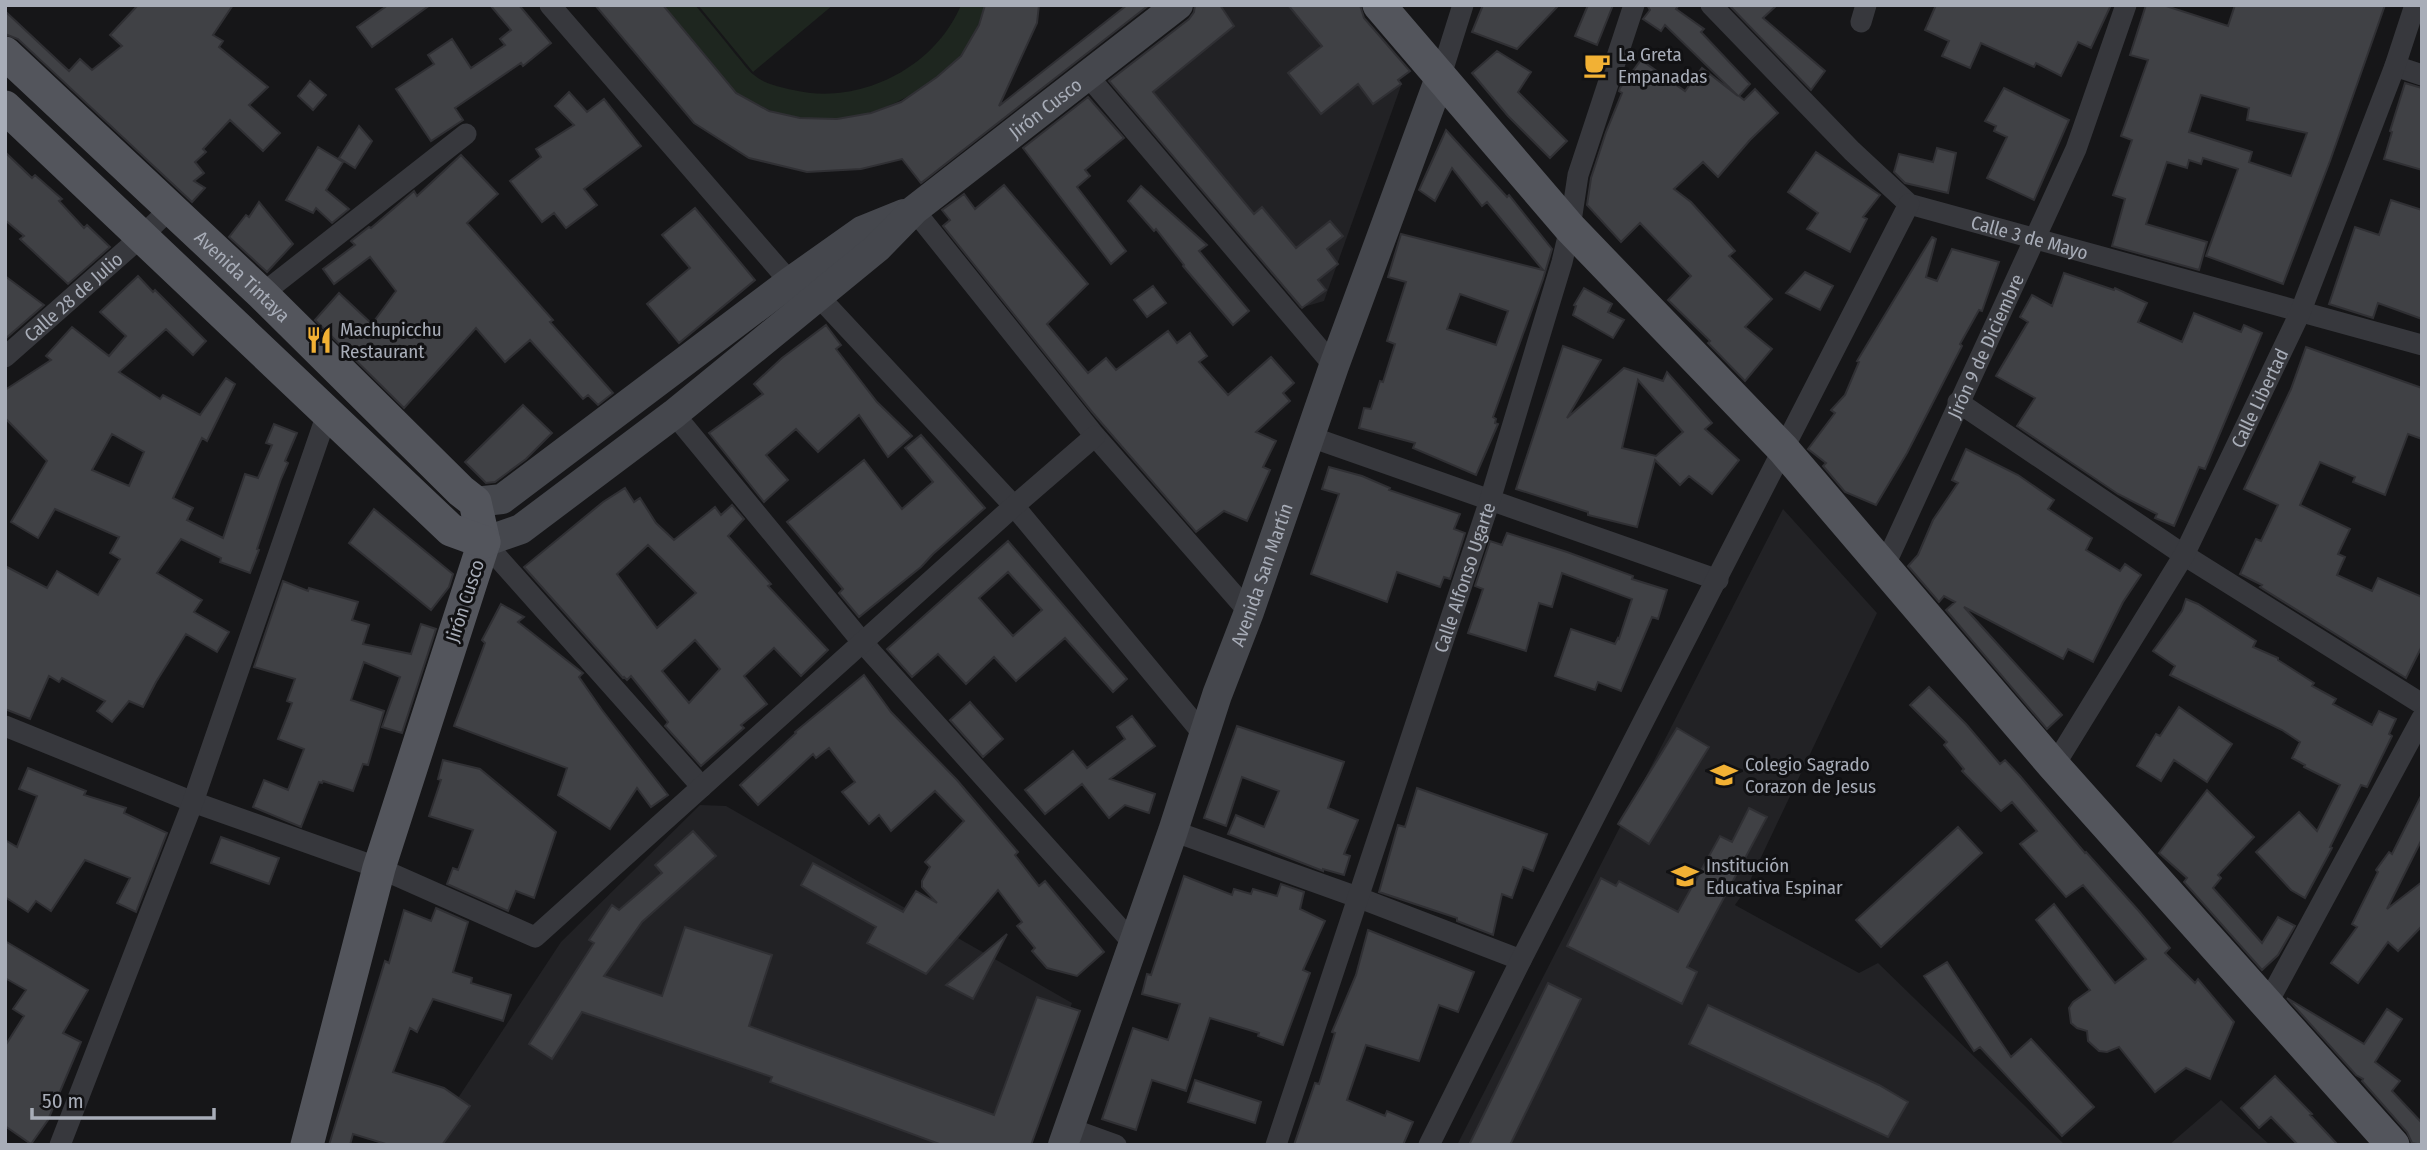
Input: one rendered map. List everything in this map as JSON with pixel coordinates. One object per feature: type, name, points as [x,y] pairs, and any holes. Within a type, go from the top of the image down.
[{"type":"main road","points":[[1379,5],[1570,228],[1783,449],[2054,766],[2393,1145]]},
{"type":"main road","name":"Avenida Tintaya","points":[[5,53],[261,294],[475,502]]},
{"type":"main road","points":[[5,107],[451,530],[484,542]]},
{"type":"main road","points":[[475,502],[484,542]]},
{"type":"main road","name":"Jirón Cusco","points":[[307,1145],[379,868],[484,542]]},
{"type":"street","points":[[551,5],[790,282]]},
{"type":"street","name":"Jirón Cusco","points":[[484,542],[521,529],[674,414],[877,248],[914,210],[1178,5]]},
{"type":"street","name":"Avenida San Martín","points":[[1066,1136],[1173,831],[1204,734],[1334,366],[1441,75],[1463,5]]},
{"type":"street","name":"Calle Alfonso Ugarte","points":[[1276,1145],[1490,500],[1558,275],[1570,228],[1577,175],[1634,5]]},
{"type":"street","name":"Calle 3 de Mayo","points":[[1711,5],[1852,151],[1909,204],[2422,345]]},
{"type":"street","name":"Jirón 9 de Diciembre","points":[[1884,567],[2076,149],[2126,5]]},
{"type":"street","name":"Calle Libertad","points":[[2054,766],[2185,555],[2300,313],[2395,66],[2415,5]]},
{"type":"street","points":[[2395,66],[2422,75]]},
{"type":"street","points":[[1088,76],[1334,366]]},
{"type":"street","points":[[261,294],[466,134]]},
{"type":"street","points":[[1429,1145],[1521,960],[1909,204]]},
{"type":"street","name":"Calle 28 de Julio","points":[[5,357],[170,208]]},
{"type":"street","points":[[914,210],[1095,436],[1249,612]]},
{"type":"street","name":"Jirón Cusco","points":[[475,502],[502,499],[862,231],[914,210]]},
{"type":"street","points":[[819,297],[1014,506],[1204,734]]},
{"type":"street","points":[[1958,402],[2185,555],[2422,704]]},
{"type":"street","points":[[60,1145],[70,1126],[193,802],[327,414]]},
{"type":"street","points":[[674,414],[863,643],[1133,943]]},
{"type":"street","points":[[5,726],[193,802],[379,868],[535,937],[1095,436]]},
{"type":"street","points":[[1311,437],[1718,580]]},
{"type":"street","points":[[484,542],[702,787]]},
{"type":"street","points":[[2267,1004],[2422,718]]},
{"type":"street","points":[[1173,831],[1521,960]]},
{"type":"street","points":[[1066,1136],[1116,1145]]},
{"type":"shaded area","points":[[663,5],[695,5],[749,71],[762,81],[818,94],[868,87],[892,77],[914,64],[933,47],[949,27],[961,5],[985,5],[975,33],[964,52],[917,91],[866,114],[811,120],[785,115],[737,94]]},
{"type":"shaded area","points":[[698,5],[833,5],[753,72]]},
{"type":"shaded area","points":[[1222,5],[1339,5],[1402,83],[1324,301],[1300,308],[1118,84]]},
{"type":"shaded area","name":"Colegio Sagrado Corazon de Jesus","points":[[1783,509],[1877,613],[1746,889],[1735,905],[1859,973],[1878,963],[2065,1145],[1457,1145]]},
{"type":"shaded area","points":[[700,805],[726,806],[1072,1003],[1024,1145],[427,1145],[561,942]]},
{"type":"shaded area","points":[[2221,1100],[2270,1145],[2169,1145]]},
{"type":"building","points":[[138,5],[233,5],[213,35],[223,41],[219,47],[268,87],[249,105],[280,133],[263,151],[230,120],[203,149],[206,152],[195,162],[204,173],[194,181],[205,188],[192,202],[18,39],[5,34],[5,11],[69,71],[80,59],[92,70],[122,46],[110,35]]},
{"type":"building","points":[[388,5],[430,5],[372,47],[357,27]]},
{"type":"building","points":[[490,5],[519,5],[551,43],[523,66],[521,63],[455,108],[463,120],[431,141],[396,89],[434,64],[428,55],[452,39],[471,68],[505,45],[500,39],[511,30]]},
{"type":"building","points":[[595,5],[663,5],[736,93],[769,111],[800,118],[837,119],[871,113],[901,102],[937,77],[961,56],[979,25],[985,5],[1039,5],[1037,23],[999,106],[1127,5],[1149,5],[921,183],[902,159],[861,169],[807,172],[749,158],[694,123]]},
{"type":"building","points":[[1195,5],[1220,5],[1234,26],[1153,92],[1254,214],[1262,207],[1296,248],[1330,221],[1343,236],[1327,249],[1338,264],[1318,280],[1326,290],[1302,308],[1109,81],[1189,19]]},
{"type":"building","points":[[1288,5],[1360,5],[1364,18],[1410,71],[1398,80],[1401,84],[1373,104],[1358,84],[1321,114],[1288,73],[1322,46]]},
{"type":"building","points":[[1483,5],[1559,5],[1517,49],[1472,32]]},
{"type":"building","points":[[1588,5],[1613,5],[1597,45],[1575,36]]},
{"type":"building","points":[[1647,5],[1679,5],[1676,9],[1704,29],[1701,32],[1750,84],[1739,96],[1744,100],[1755,89],[1778,113],[1718,177],[1703,162],[1674,189],[1691,202],[1735,251],[1729,256],[1772,299],[1745,327],[1772,349],[1745,381],[1708,343],[1710,341],[1668,300],[1691,276],[1640,223],[1621,242],[1587,205],[1591,178],[1622,93],[1620,88],[1641,60],[1685,91],[1702,68],[1738,96],[1665,25],[1661,31],[1643,19],[1650,10]]},
{"type":"building","points":[[1729,5],[1777,5],[1763,18],[1825,71],[1811,90]]},
{"type":"building","points":[[1936,5],[2111,5],[2091,48],[2078,42],[2061,76],[2036,63],[2034,67],[1981,43],[1970,68],[1942,56],[1949,41],[1925,30]]},
{"type":"building","points":[[2146,5],[2163,5],[2228,26],[2235,5],[2385,5],[2283,284],[2206,256],[2238,169],[2203,158],[2201,164],[2189,160],[2187,168],[2167,162],[2146,224],[2207,242],[2199,270],[2112,246],[2125,199],[2113,195],[2132,140],[2121,136],[2148,60],[2130,55]],"holes":[[[2201,95],[2249,108],[2247,120],[2307,133],[2291,176],[2249,162],[2252,152],[2189,132]]]},
{"type":"building","points":[[1497,51],[1531,72],[1518,92],[1567,141],[1550,158],[1508,116],[1472,73]]},
{"type":"building","points":[[310,81],[326,95],[313,110],[298,96]]},
{"type":"building","points":[[2405,83],[2422,88],[2422,170],[2384,159]]},
{"type":"building","points":[[2004,88],[2069,120],[2034,200],[1987,178],[2007,137],[1994,131],[1996,126],[1985,121]]},
{"type":"building","points":[[569,92],[587,112],[604,99],[641,146],[584,189],[597,205],[566,228],[554,213],[542,222],[510,181],[541,157],[536,149],[574,125],[555,106]]},
{"type":"building","points":[[1088,97],[1124,138],[1085,170],[1090,176],[1077,187],[1126,251],[1111,264],[1023,148]]},
{"type":"building","points":[[359,126],[372,141],[355,168],[339,158]]},
{"type":"building","points":[[1446,130],[1507,197],[1509,195],[1552,249],[1493,417],[1498,424],[1476,475],[1413,448],[1415,443],[1359,428],[1364,408],[1371,409],[1380,381],[1383,382],[1395,344],[1387,341],[1406,282],[1388,277],[1401,234],[1543,270],[1487,202],[1482,206],[1452,168],[1435,201],[1419,190]],"holes":[[[1460,294],[1508,311],[1496,345],[1447,329]]]},
{"type":"building","points":[[318,147],[343,162],[326,190],[349,209],[332,223],[316,208],[313,213],[286,200]]},
{"type":"building","points":[[1937,148],[1956,153],[1948,193],[1905,183],[1894,172],[1899,154],[1933,162]]},
{"type":"building","points":[[5,152],[32,178],[35,175],[62,199],[59,201],[84,228],[87,225],[110,247],[68,284],[20,239],[24,236],[5,220]]},
{"type":"building","points":[[1816,152],[1880,195],[1863,217],[1867,219],[1850,252],[1807,229],[1818,213],[1788,192]]},
{"type":"building","points":[[461,155],[498,194],[467,223],[613,393],[598,405],[588,395],[583,399],[530,340],[505,362],[476,328],[404,408],[315,320],[339,293],[372,324],[396,291],[370,257],[334,284],[323,269],[355,245],[351,241],[371,228],[414,191],[417,196]]},
{"type":"building","points":[[1004,185],[1088,284],[1047,324],[1088,373],[1106,358],[1116,370],[1168,331],[1177,343],[1190,333],[1207,356],[1199,362],[1228,395],[1271,357],[1294,383],[1283,393],[1290,401],[1256,432],[1276,441],[1263,467],[1270,470],[1247,521],[1224,511],[1196,532],[1092,412],[943,226],[950,220],[942,210],[964,194],[975,209]]},
{"type":"building","points":[[1141,186],[1207,245],[1199,251],[1249,311],[1233,325],[1156,229],[1154,231],[1128,201]]},
{"type":"building","points":[[2391,200],[2422,210],[2422,319],[2378,303],[2373,318],[2329,304],[2355,227],[2379,235]]},
{"type":"building","points":[[259,202],[293,244],[267,272],[229,237],[246,215],[249,217]]},
{"type":"building","points":[[695,208],[755,280],[679,343],[647,304],[690,268],[662,235]]},
{"type":"building","points":[[1932,237],[1936,239],[1926,277],[1937,281],[1952,249],[1999,262],[1982,311],[1979,310],[1960,344],[1962,346],[1907,453],[1876,505],[1845,492],[1823,466],[1826,463],[1808,449],[1835,413],[1831,410],[1845,395],[1859,362],[1857,361]]},
{"type":"building","points":[[1805,272],[1833,286],[1820,310],[1786,293]]},
{"type":"building","points":[[2064,273],[2114,290],[2115,288],[2147,303],[2138,322],[2182,342],[2194,313],[2241,332],[2244,325],[2262,333],[2205,469],[2199,467],[2174,526],[2155,518],[2157,514],[2118,494],[2017,426],[2035,398],[1996,376],[2028,322],[2020,317],[2032,295],[2052,306]]},
{"type":"building","points":[[5,276],[44,305],[5,339]]},
{"type":"building","points":[[138,276],[206,341],[193,355],[166,329],[119,372],[160,399],[163,395],[200,415],[226,378],[235,384],[207,441],[202,438],[173,498],[193,508],[187,520],[223,538],[245,474],[258,478],[272,445],[266,443],[274,424],[297,433],[285,461],[288,463],[250,573],[220,562],[221,558],[181,539],[157,573],[202,600],[194,612],[229,632],[217,652],[186,634],[143,707],[129,701],[112,722],[97,711],[105,701],[62,678],[59,682],[49,676],[30,719],[5,709],[5,566],[47,588],[57,571],[98,595],[120,559],[110,553],[119,537],[55,509],[38,538],[11,522],[47,461],[5,418],[5,390],[51,360],[46,356],[72,327],[109,356],[126,336],[100,312]],"holes":[[[112,434],[144,452],[129,486],[92,470]]]},
{"type":"building","points":[[1153,286],[1166,303],[1147,317],[1134,300]]},
{"type":"building","points":[[1584,288],[1612,304],[1608,312],[1624,320],[1613,338],[1573,315],[1574,305]]},
{"type":"building","points":[[826,325],[841,345],[836,349],[877,402],[912,436],[888,457],[859,415],[818,452],[796,429],[766,455],[788,480],[764,502],[709,433],[763,394],[754,384],[782,358]]},
{"type":"building","points":[[1563,346],[1601,360],[1567,418],[1624,368],[1663,381],[1667,372],[1712,423],[1705,429],[1739,460],[1712,494],[1689,476],[1680,485],[1655,460],[1637,527],[1588,515],[1588,512],[1516,489]],"holes":[[[1638,380],[1683,432],[1656,456],[1622,448]]]},
{"type":"building","points":[[2306,347],[2422,388],[2422,439],[2408,434],[2385,495],[2353,482],[2355,477],[2320,462],[2300,505],[2350,529],[2338,554],[2345,557],[2337,575],[2372,591],[2378,578],[2422,597],[2422,646],[2406,678],[2260,587],[2262,585],[2240,574],[2256,539],[2261,541],[2278,505],[2244,489],[2291,389]]},
{"type":"building","points":[[523,405],[552,433],[526,459],[495,482],[486,483],[465,462]]},
{"type":"building","points":[[921,435],[985,508],[921,567],[859,617],[839,593],[843,589],[787,522],[864,460],[902,509],[933,482],[905,448]]},
{"type":"building","points":[[1966,449],[2018,475],[2054,500],[2048,509],[2092,538],[2086,550],[2120,571],[2125,564],[2141,575],[2123,602],[2093,662],[2068,649],[2063,659],[1964,607],[2062,715],[2047,729],[1946,610],[1955,602],[1944,596],[1939,602],[1908,566],[1918,555],[1933,520],[1958,483],[1952,480]]},
{"type":"building","points":[[1329,467],[1362,476],[1390,488],[1389,490],[1460,514],[1454,529],[1465,533],[1450,579],[1444,577],[1440,587],[1397,572],[1387,602],[1311,574],[1339,494],[1322,489]]},
{"type":"building","points":[[625,488],[634,502],[640,498],[656,523],[674,540],[715,507],[721,515],[732,505],[744,519],[728,536],[771,584],[768,586],[828,650],[801,676],[774,648],[744,676],[767,704],[741,725],[744,728],[701,766],[665,726],[668,722],[631,676],[627,680],[623,678],[524,567],[603,502]],"holes":[[[648,545],[696,593],[657,628],[617,574]],[[695,640],[720,669],[689,703],[662,671]]]},
{"type":"building","points":[[374,509],[453,574],[449,587],[431,610],[349,543]]},
{"type":"building","points":[[1507,533],[1567,552],[1633,576],[1632,579],[1667,590],[1658,619],[1652,617],[1621,691],[1598,682],[1595,690],[1555,676],[1571,629],[1615,644],[1632,599],[1562,573],[1552,607],[1539,603],[1526,651],[1468,633],[1483,589],[1475,586],[1490,541],[1502,545]]},
{"type":"building","points":[[1008,541],[1127,679],[1113,692],[1065,638],[1016,681],[994,657],[966,684],[938,654],[912,677],[887,649]],"holes":[[[1008,572],[1042,610],[1013,636],[979,598]]]},
{"type":"building","points":[[283,581],[308,591],[309,588],[358,602],[352,620],[369,625],[363,644],[411,654],[421,624],[436,629],[402,733],[382,727],[400,677],[364,662],[351,700],[384,711],[368,765],[363,764],[353,791],[319,782],[301,827],[253,807],[264,780],[288,790],[304,749],[278,739],[292,703],[287,701],[295,679],[254,667]]},
{"type":"building","points":[[2186,599],[2256,641],[2253,647],[2278,658],[2314,683],[2312,686],[2336,699],[2333,704],[2372,725],[2379,711],[2396,719],[2389,734],[2392,736],[2367,787],[2361,785],[2305,898],[2291,890],[2256,852],[2299,812],[2317,831],[2340,785],[2292,758],[2300,742],[2282,730],[2170,675],[2175,666],[2153,651],[2182,611]]},
{"type":"building","points":[[501,604],[524,617],[518,622],[583,673],[579,677],[668,795],[651,807],[637,788],[610,829],[558,795],[567,768],[454,726],[485,643],[482,640]]},
{"type":"building","points":[[864,675],[891,712],[957,780],[1018,852],[1015,855],[1039,886],[1045,881],[1104,952],[1077,976],[1047,968],[1032,951],[1035,948],[1017,926],[1022,922],[998,890],[926,974],[867,943],[876,927],[801,885],[813,863],[903,912],[916,891],[937,903],[922,887],[922,881],[930,867],[925,862],[964,821],[935,791],[891,831],[879,815],[869,824],[842,792],[855,782],[829,748],[816,758],[813,754],[758,805],[740,785],[795,732]]},
{"type":"building","points":[[1929,687],[1966,724],[2000,764],[2005,760],[2020,776],[2170,948],[2165,953],[2195,983],[2198,979],[2234,1022],[2210,1079],[2186,1068],[2155,1092],[2119,1047],[2107,1052],[2099,1051],[2088,1041],[2087,1031],[2071,1023],[2069,1008],[2090,990],[2036,920],[2054,904],[2115,983],[2146,959],[2083,885],[2066,897],[2020,844],[2037,831],[2012,802],[2001,811],[1962,771],[1964,769],[1944,745],[1947,742],[1910,705]]},
{"type":"building","points":[[970,702],[1003,739],[983,757],[950,720]]},
{"type":"building","points":[[2179,707],[2232,744],[2207,782],[2174,760],[2161,781],[2137,766],[2156,734],[2160,736]]},
{"type":"building","points":[[1132,716],[1155,746],[1110,779],[1155,794],[1149,813],[1125,805],[1109,818],[1082,784],[1045,814],[1025,790],[1073,751],[1087,768],[1125,739],[1117,727]]},
{"type":"building","points":[[1237,726],[1344,762],[1328,808],[1358,820],[1344,854],[1350,856],[1344,875],[1323,871],[1228,834],[1236,815],[1264,827],[1279,791],[1242,777],[1226,826],[1204,818]]},
{"type":"building","points":[[1677,728],[1709,747],[1649,844],[1618,824]]},
{"type":"building","points":[[443,760],[480,769],[556,832],[534,898],[516,891],[508,911],[447,884],[453,868],[458,870],[473,830],[429,816],[441,780],[438,779]]},
{"type":"building","points":[[28,768],[86,791],[84,795],[126,808],[124,813],[167,833],[136,912],[117,903],[130,878],[85,860],[51,911],[36,901],[28,912],[5,897],[5,840],[17,847],[37,796],[19,789]]},
{"type":"building","points":[[1417,788],[1547,834],[1533,871],[1523,867],[1512,898],[1502,894],[1493,935],[1457,921],[1457,918],[1379,892],[1398,825],[1405,827]]},
{"type":"building","points":[[2207,790],[2254,837],[2218,875],[2221,878],[2213,888],[2262,943],[2278,917],[2295,926],[2278,955],[2262,970],[2184,882],[2187,878],[2159,853]]},
{"type":"building","points":[[2422,794],[2422,839],[2387,909],[2422,882],[2422,926],[2398,951],[2388,942],[2358,983],[2331,963],[2357,927],[2352,924],[2378,872],[2376,870],[2389,852],[2392,854]]},
{"type":"building","points":[[1749,808],[1767,817],[1687,967],[1697,972],[1682,1004],[1567,946],[1601,878],[1616,886],[1619,881],[1678,912],[1720,836],[1732,842]]},
{"type":"building","points":[[1958,827],[1982,853],[1881,947],[1856,920]]},
{"type":"building","points":[[693,831],[716,856],[642,922],[604,976],[662,996],[685,927],[772,955],[749,1026],[994,1115],[1037,997],[1080,1011],[1031,1145],[942,1145],[770,1082],[772,1077],[582,1012],[552,1059],[529,1044],[594,943],[589,940],[612,905],[619,910],[662,873],[655,865]]},
{"type":"building","points":[[221,837],[279,858],[269,884],[211,863]]},
{"type":"building","points":[[1184,876],[1232,895],[1234,889],[1251,894],[1253,889],[1277,896],[1281,884],[1304,892],[1300,909],[1325,921],[1303,970],[1310,973],[1283,1045],[1258,1036],[1259,1033],[1210,1018],[1186,1091],[1152,1080],[1136,1130],[1102,1119],[1133,1028],[1168,1040],[1180,1004],[1142,994],[1147,974],[1151,975]]},
{"type":"building","points":[[436,908],[468,922],[453,972],[472,978],[471,983],[511,995],[503,1021],[433,999],[417,1032],[410,1028],[393,1072],[444,1088],[470,1106],[442,1145],[389,1145],[353,1134],[350,1145],[329,1145],[385,961],[389,963],[404,910],[431,921]]},
{"type":"building","points":[[1368,930],[1474,972],[1458,1012],[1439,1005],[1419,1061],[1366,1045],[1347,1100],[1385,1116],[1387,1111],[1413,1122],[1403,1145],[1294,1145],[1315,1083],[1319,1084],[1335,1033],[1332,1032],[1356,975]]},
{"type":"building","points":[[1007,934],[973,999],[946,985]]},
{"type":"building","points":[[5,941],[88,990],[63,1033],[81,1042],[48,1120],[31,1144],[5,1126],[5,1046],[24,1016],[13,1009],[26,990],[5,978]]},
{"type":"building","points":[[1947,962],[2011,1057],[2031,1039],[2094,1107],[2062,1136],[1980,1047],[1974,1051],[1924,976]]},
{"type":"building","points":[[1548,983],[1581,999],[1510,1145],[1469,1145]]},
{"type":"building","points":[[2287,998],[2364,1044],[2387,1009],[2402,1019],[2375,1062],[2400,1081],[2392,1091],[2422,1123],[2422,1145],[2412,1143],[2407,1132],[2363,1079],[2356,1075]]},
{"type":"building","points":[[1708,1005],[1879,1085],[1908,1102],[1888,1137],[1689,1044]]},
{"type":"building","points":[[2275,1076],[2338,1145],[2298,1145],[2271,1117],[2259,1128],[2241,1108]]},
{"type":"building","points":[[1195,1080],[1261,1102],[1255,1123],[1188,1102]]},
{"type":"place","name":"La Greta Empanadas","points":[[1597,65]]},
{"type":"place","name":"Machupicchu Restaurant","points":[[319,340]]},
{"type":"place","name":"Colegio Sagrado Corazon de Jesus","points":[[1724,775]]},
{"type":"place","name":"Institución Educativa Espinar","points":[[1685,876]]}]
